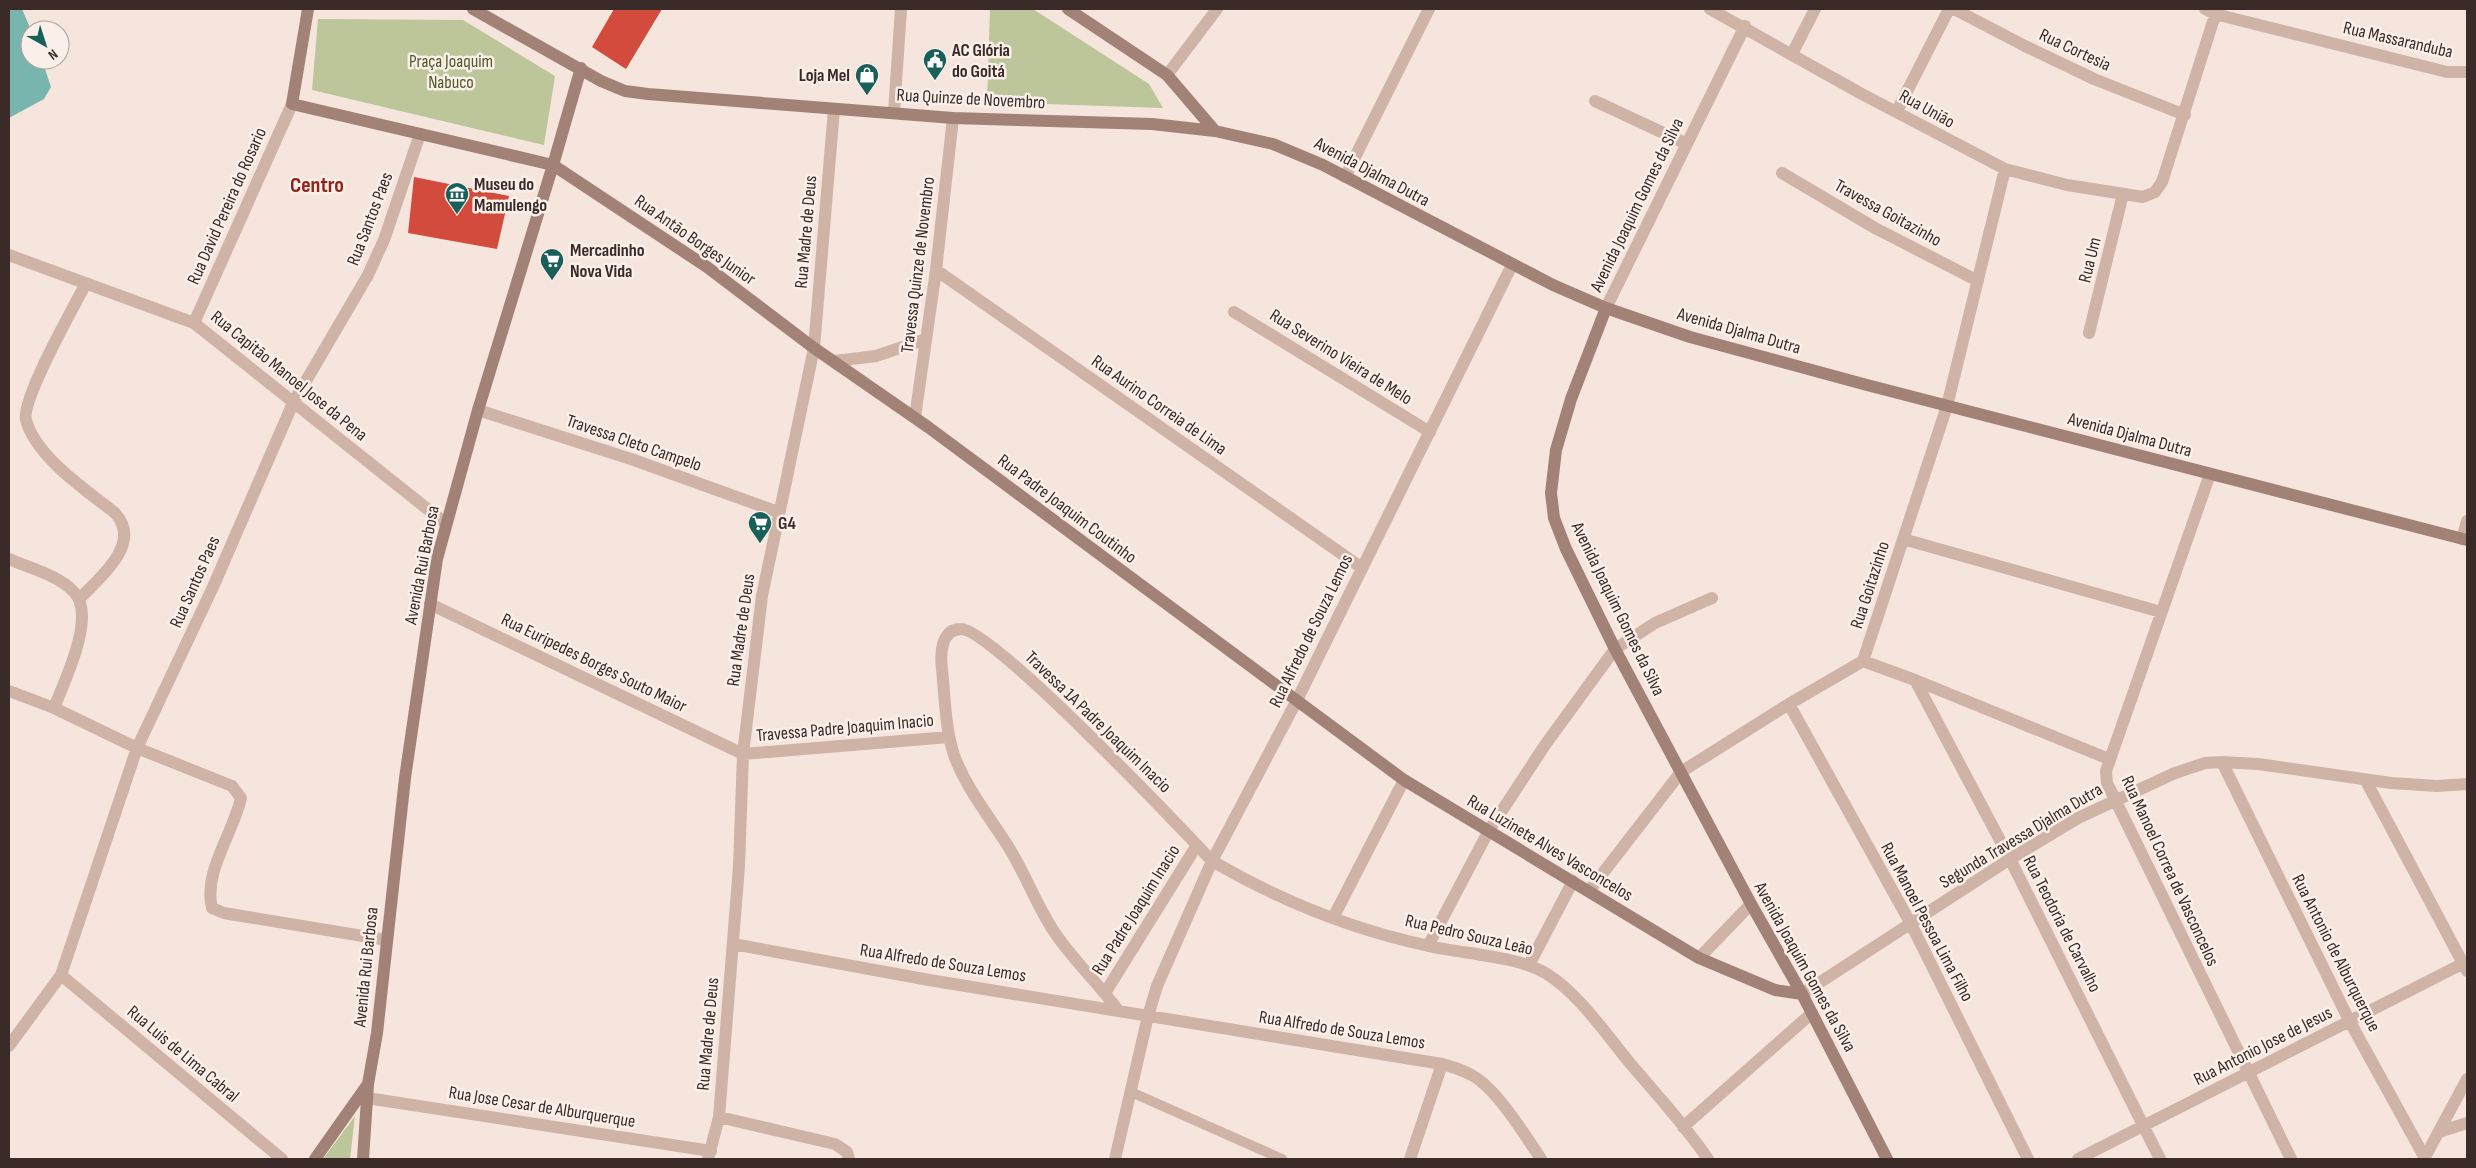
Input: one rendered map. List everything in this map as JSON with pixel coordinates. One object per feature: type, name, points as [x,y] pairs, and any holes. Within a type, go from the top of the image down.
[{"type":"street","points":[[308,9],[292,104],[553,165]]},
{"type":"street","points":[[473,9],[580,68]]},
{"type":"street","points":[[894,112],[901,9]]},
{"type":"street","points":[[1068,9],[1166,75],[1215,131]]},
{"type":"street","points":[[1166,75],[1217,9]]},
{"type":"street","points":[[1345,178],[1429,9]]},
{"type":"street","name":"Rua União","points":[[1710,9],[1745,26],[1897,112],[2005,169],[2067,185],[2143,196],[2155,192],[2162,182],[2184,114]]},
{"type":"street","points":[[1792,54],[1815,9]]},
{"type":"street","points":[[1897,112],[1949,9]]},
{"type":"street","name":"Rua Cortesia","points":[[1954,9],[2094,79],[2184,114]]},
{"type":"street","points":[[2184,114],[2212,10]]},
{"type":"street","name":"Rua Massaranduba","points":[[2212,10],[2439,70],[2467,72]]},
{"type":"street","name":"Avenida Joaquim Gomes da Silva","points":[[1745,26],[1606,308],[1571,399],[1556,450],[1551,493],[1554,518],[1566,549],[1615,650],[1751,904],[1802,994],[1887,1159]]},
{"type":"street","name":"Rua Quinze de Novembro","points":[[580,68],[600,81],[625,91],[648,94],[953,118],[1152,124],[1215,131]]},
{"type":"street","name":"Avenida Rui Barbosa","points":[[363,1159],[368,1084],[377,1033],[405,778],[430,604],[446,523],[478,410],[553,165],[580,68]]},
{"type":"street","points":[[1594,101],[1687,144]]},
{"type":"street","name":"Rua David Pereira do Rosario","points":[[194,322],[292,104]]},
{"type":"street","name":"Rua Madre de Deus","points":[[709,1155],[719,1118],[739,866],[743,754],[762,596],[778,512],[814,348],[834,109]]},
{"type":"street","name":"Travessa Quinze de Novembro","points":[[915,417],[936,270],[953,118]]},
{"type":"street","name":"Avenida Djalma Dutra","points":[[1215,131],[1273,144],[1310,158],[1512,265],[1606,308],[1690,337],[1947,406],[2465,540]]},
{"type":"street","name":"Rua Santos Paes","points":[[9,1046],[61,975],[138,748],[213,587],[294,403],[368,275],[384,240],[420,134]]},
{"type":"street","name":"Rua Antão Borges Junior","points":[[553,165],[707,267],[814,348]]},
{"type":"street","name":"Rua Goitazinho","points":[[1863,661],[1947,406],[2005,169]]},
{"type":"street","name":"Travessa Goitazinho","points":[[1782,173],[1875,228],[1978,280]]},
{"type":"street","name":"Rua Um","points":[[2089,333],[2123,194]]},
{"type":"street","name":"Rua Capitão Manoel Jose da Pena","points":[[9,256],[194,322],[446,523]]},
{"type":"street","name":"Rua Alfredo de Souza Lemos","points":[[1115,1159],[1148,1016],[1158,986],[1212,860],[1296,702],[1512,265]]},
{"type":"street","name":"Rua Aurino Correia de Lima","points":[[936,270],[1362,568]]},
{"type":"street","points":[[79,599],[119,554],[125,540],[125,530],[121,520],[115,513],[48,456],[35,439],[26,418],[27,406],[35,385],[86,283]]},
{"type":"street","name":"Rua Severino Vieira de Melo","points":[[1234,312],[1430,432]]},
{"type":"street","points":[[835,361],[876,356],[926,339]]},
{"type":"street","name":"Rua Padre Joaquim Coutinho","points":[[814,348],[915,417],[1296,702]]},
{"type":"street","name":"Travessa Cleto Campelo","points":[[478,410],[632,459],[778,512]]},
{"type":"street","name":"Rua Manoel Correa de Vasconcelos","points":[[2210,474],[2106,771],[2107,784],[2291,1159]]},
{"type":"street","points":[[2465,540],[2467,521]]},
{"type":"street","points":[[1903,539],[2161,612]]},
{"type":"street","points":[[9,559],[52,577],[69,587],[79,599],[82,626],[70,668],[54,708]]},
{"type":"street","points":[[1428,946],[1488,832],[1545,745],[1615,650],[1655,623],[1712,598]]},
{"type":"street","name":"Rua Euripedes Borges Souto Maior","points":[[430,604],[743,754]]},
{"type":"street","name":"Travessa 1A Padre Joaquim Inacio","points":[[949,737],[941,663],[942,646],[948,633],[964,628],[974,632],[1004,655],[1078,725],[1212,860]]},
{"type":"street","points":[[1589,891],[1681,772],[1788,704],[1863,661],[1915,680],[2110,759]]},
{"type":"street","name":"Rua Teodoria de Carvalho","points":[[1915,680],[2010,859],[2160,1159]]},
{"type":"street","points":[[9,691],[54,708],[138,748],[232,786],[241,798],[236,819],[215,866],[210,897],[212,908],[224,913],[387,940]]},
{"type":"street","name":"Rua Luzinete Alves Vasconcelos","points":[[1296,702],[1404,780],[1698,958],[1776,990],[1802,994]]},
{"type":"street","name":"Rua Manoel Pessoa Lima Filho","points":[[1788,704],[1912,924],[2028,1159]]},
{"type":"street","points":[[949,737],[963,775],[1011,850],[1053,930],[1066,950],[1118,1010]]},
{"type":"street","name":"Travessa Padre Joaquim Inacio","points":[[743,754],[949,737]]},
{"type":"street","name":"Rua Antonio de Alburquerque","points":[[2222,762],[2350,1022],[2425,1158]]},
{"type":"street","name":"Segunda Travessa Djalma Dutra","points":[[1802,994],[2010,859],[2114,800],[2175,773],[2205,763],[2258,764],[2366,781],[2437,786],[2467,782]]},
{"type":"street","points":[[1333,918],[1404,780]]},
{"type":"street","points":[[2366,781],[2465,967]]},
{"type":"street","name":"Rua Padre Joaquim Inacio","points":[[1105,993],[1196,845]]},
{"type":"street","name":"Rua Pedro Souza Leão","points":[[1212,860],[1277,896],[1333,918],[1428,946],[1529,965],[1548,974],[1570,993],[1708,1159]]},
{"type":"street","points":[[1529,965],[1573,881]]},
{"type":"street","points":[[1698,958],[1751,904]]},
{"type":"street","name":"Rua Alfredo de Souza Lemos","points":[[733,944],[929,980],[1442,1064],[1462,1070],[1487,1087],[1542,1159]]},
{"type":"street","name":"Rua Antonio Jose de Jesus","points":[[2078,1159],[2248,1072],[2465,967]]},
{"type":"street","name":"Rua Luis de Lima Cabral","points":[[61,975],[282,1159]]},
{"type":"street","points":[[1683,1127],[1812,1013]]},
{"type":"street","points":[[1410,1159],[1442,1064]]},
{"type":"street","points":[[2425,1158],[2467,1079]]},
{"type":"street","points":[[314,1159],[368,1084]]},
{"type":"street","name":"Rua Jose Cesar de Alburquerque","points":[[368,1098],[709,1155]]},
{"type":"street","points":[[719,1118],[835,1144],[847,1152],[849,1159]]},
{"type":"street","points":[[2439,1132],[2467,1123]]},
{"type":"lane","points":[[1131,1092],[1282,1159]]},
{"type":"green space","points":[[990,9],[1033,9],[1149,84],[1163,108],[987,102]]},
{"type":"green space","name":"Praça Joaquim Nabuco","points":[[318,19],[463,20],[555,76],[544,145],[312,90]]},
{"type":"green space","points":[[355,1116],[350,1159],[323,1159]]},
{"type":"water","points":[[9,9],[22,9],[27,20],[20,20],[20,70],[45,70],[51,87],[44,99],[9,118]]},
{"type":"building","points":[[614,9],[662,9],[626,69],[592,47]]},
{"type":"building","name":"Museu do Mamulengo","points":[[414,177],[509,196],[497,249],[408,233]]},
{"type":"place","name":"AC Glória do Goitá","points":[[935,81]]},
{"type":"place","name":"Loja Mel","points":[[867,96]]},
{"type":"place","name":"Museu do Mamulengo","points":[[457,215]]},
{"type":"place","name":"Mercadinho Nova Vida","points":[[552,281]]},
{"type":"place","name":"G4","points":[[760,544]]},
{"type":"district","name":"Centro","points":[[317,185]]}]
